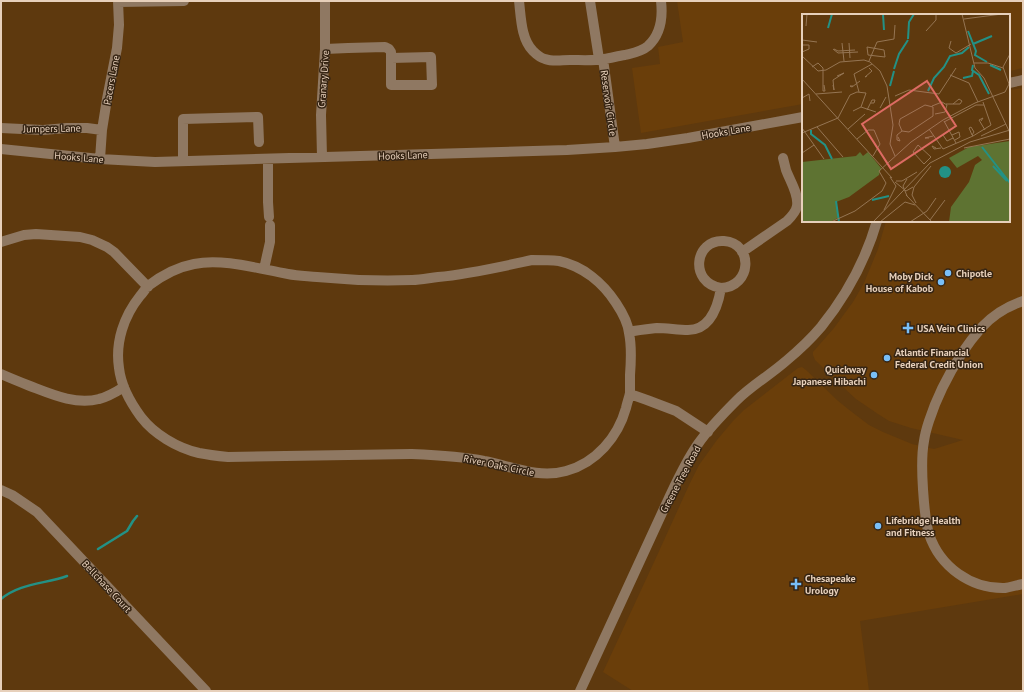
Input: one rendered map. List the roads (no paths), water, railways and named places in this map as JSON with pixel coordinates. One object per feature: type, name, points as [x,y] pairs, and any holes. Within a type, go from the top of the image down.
[{"type":"street","points":[[118,2],[184,1]]},
{"type":"street","name":"Granary Drive","points":[[322,157],[321,115],[325,49],[325,1]]},
{"type":"street","name":"Reservoir Circle","points":[[519,1],[523,32],[527,44],[539,56],[553,61],[601,59],[638,52],[646,47],[657,35],[662,20],[661,1]]},
{"type":"street","points":[[590,1],[601,59]]},
{"type":"street","name":"Pacers Lane","points":[[100,158],[102,130],[117,48],[118,2]]},
{"type":"street","points":[[325,49],[385,47],[391,52],[391,58],[391,85],[432,85],[431,57],[391,58]]},
{"type":"street","name":"Reservoir Circle","points":[[601,59],[615,148]]},
{"type":"street","points":[[1010,83],[1023,80]]},
{"type":"street","points":[[183,162],[183,119],[258,117],[259,142]]},
{"type":"street","name":"Hooks Lane","points":[[1,149],[140,161],[183,162],[566,150],[615,148],[647,144],[802,117]]},
{"type":"street","name":"Jumpers Lane","points":[[1,128],[43,130],[87,128],[102,130]]},
{"type":"street","points":[[742,252],[787,221],[797,207],[796,194],[783,158]]},
{"type":"street","points":[[264,269],[270,242],[268,159]]},
{"type":"street","name":"Greene Tree Road","points":[[580,691],[679,476],[699,444],[737,400],[784,363],[821,327],[852,282],[869,245],[877,222]]},
{"type":"street","points":[[1,242],[24,235],[36,234],[80,237],[92,240],[114,252],[148,287]]},
{"type":"street","points":[[727,241],[735,245],[742,252],[746,261],[746,269],[737,283],[733,286],[720,288],[712,286],[702,276],[699,268],[699,262],[702,253],[710,244],[727,241]]},
{"type":"street","name":"River Oaks Circle","points":[[532,260],[560,261],[571,265],[590,275],[603,287],[619,308],[625,320],[629,332],[630,394],[623,418],[606,445],[590,460],[568,470],[544,474],[530,473],[484,461],[437,455],[411,454],[228,457],[199,453],[173,443],[153,429],[135,410],[129,400],[120,377],[118,366],[119,344],[121,333],[132,308],[148,287],[163,276],[185,266],[211,262],[228,263],[264,269],[290,274],[355,280],[413,280],[484,271],[532,260]]},
{"type":"street","points":[[629,332],[658,328],[689,330],[701,327],[711,319],[716,310],[720,288]]},
{"type":"street","points":[[1023,302],[1002,311],[983,326],[951,370],[934,407],[924,440],[922,458],[924,504],[929,534],[934,547],[942,558],[961,576],[979,584],[989,587],[1007,588],[1023,584]]},
{"type":"street","points":[[1,374],[52,394],[84,401],[99,399],[124,387]]},
{"type":"street","points":[[630,394],[676,411],[708,432]]},
{"type":"street","name":"Bellchase Court","points":[[1,490],[18,499],[36,512],[206,691]]},
{"type":"waterway","points":[[98,549],[127,531],[137,516]]},
{"type":"waterway","points":[[1,599],[24,587],[67,576]]},
{"type":"place","name":"Chipotle","points":[[948,273]]},
{"type":"place","name":"Moby Dick House of Kabob","points":[[941,282]]},
{"type":"place","name":"USA Vein Clinics","points":[[908,328]]},
{"type":"place","name":"Atlantic Financial Federal Credit Union","points":[[887,358]]},
{"type":"place","name":"Quickway Japanese Hibachi","points":[[874,375]]},
{"type":"place","name":"Lifebridge Health and Fitness","points":[[878,526]]},
{"type":"place","name":"Chesapeake Urology","points":[[796,584]]}]
